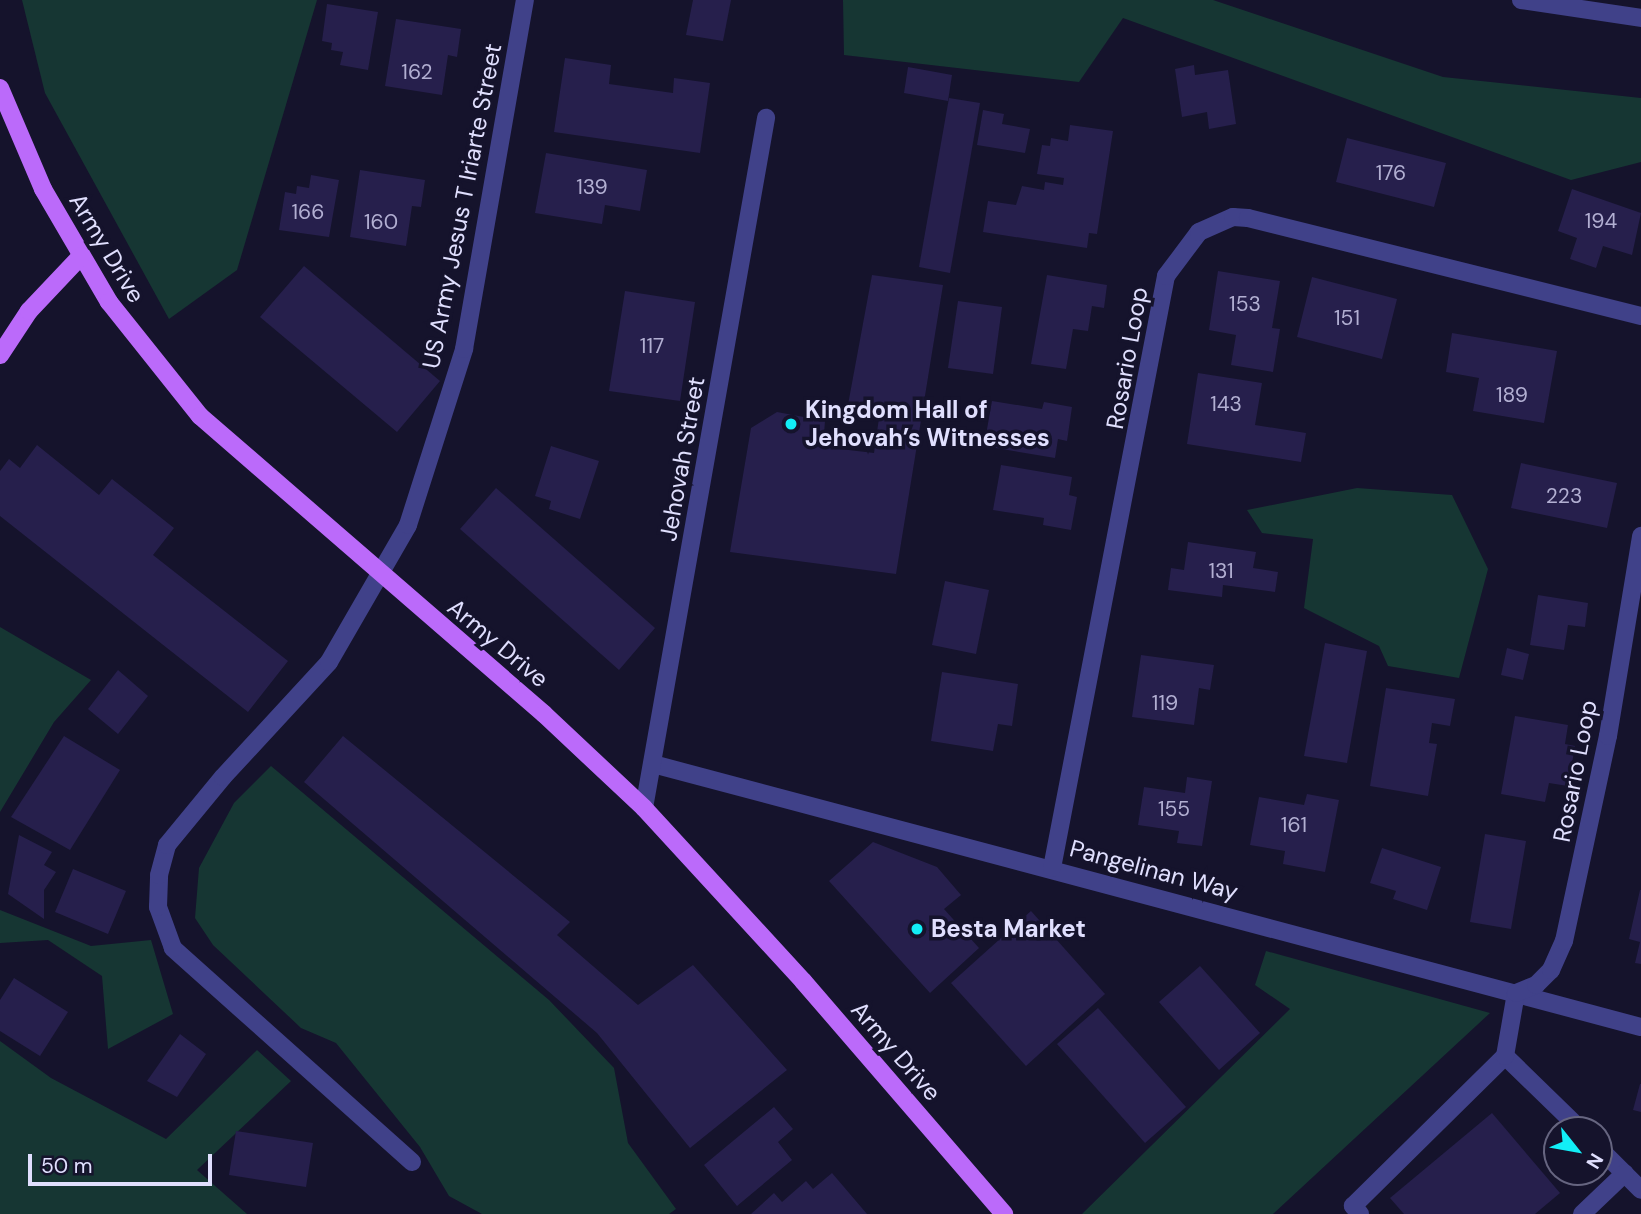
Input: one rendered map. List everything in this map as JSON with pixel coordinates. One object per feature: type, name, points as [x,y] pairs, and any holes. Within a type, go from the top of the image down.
[{"type":"main road","name":"Army Drive","points":[[0,88],[43,188],[81,256],[152,362],[200,416],[381,576],[544,714],[643,808],[803,981],[1004,1214]]},
{"type":"main road","points":[[0,355],[29,312],[81,256]]},
{"type":"street","name":"US Army Jesus T Iriarte Street","points":[[412,1162],[173,948],[158,907],[159,875],[167,845],[329,662],[408,525],[429,470],[464,349],[525,0]]},
{"type":"street","points":[[1521,0],[1641,18]]},
{"type":"street","name":"Jehovah Street","points":[[643,808],[653,764],[766,118]]},
{"type":"street","name":"Rosario Loop","points":[[1052,869],[1166,276],[1199,232],[1233,217],[1248,218],[1641,316]]},
{"type":"street","name":"Rosario Loop","points":[[1516,993],[1536,985],[1551,970],[1564,941],[1608,736],[1636,588],[1641,536]]},
{"type":"street","name":"Pangelinan Way","points":[[653,764],[1641,1027]]},
{"type":"street","points":[[1360,1214],[1353,1206],[1505,1056],[1516,993]]},
{"type":"street","points":[[1505,1056],[1567,1116]]},
{"type":"street","points":[[1613,1161],[1641,1190]]},
{"type":"street","points":[[1582,1214],[1625,1172]]},
{"type":"green space","points":[[22,0],[317,0],[237,270],[169,319],[45,93]]},
{"type":"green space","points":[[843,0],[1213,0],[1443,77],[1641,98],[1641,162],[1571,180],[1123,18],[1079,82],[844,55]]},
{"type":"green space","points":[[1357,488],[1452,495],[1488,569],[1459,678],[1388,666],[1379,646],[1304,608],[1313,539],[1262,533],[1247,510]]},
{"type":"green space","points":[[0,627],[91,680],[54,722],[0,812]]},
{"type":"green space","points":[[271,766],[549,1000],[614,1068],[628,1143],[676,1209],[669,1214],[482,1214],[449,1196],[420,1147],[336,1043],[301,1028],[213,945],[195,918],[199,868],[234,803]]},
{"type":"green space","points":[[0,910],[91,946],[151,940],[173,1014],[108,1049],[102,976],[48,940],[0,943]]},
{"type":"green space","points":[[1266,951],[1490,1013],[1273,1214],[1082,1214],[1290,1009],[1255,985]]},
{"type":"green space","points":[[0,1041],[51,1078],[166,1139],[257,1050],[291,1081],[197,1170],[247,1214],[0,1214]]},
{"type":"building","points":[[693,0],[731,0],[723,41],[686,35]]},
{"type":"building","points":[[327,4],[378,12],[368,70],[340,65],[343,52],[331,50],[332,43],[322,41]]},
{"type":"building","points":[[396,19],[461,29],[457,57],[448,55],[442,95],[385,86]]},
{"type":"building","points":[[565,58],[611,65],[609,84],[673,93],[674,78],[710,83],[700,153],[554,132]]},
{"type":"building","points":[[1194,65],[1195,75],[1228,70],[1236,124],[1209,129],[1207,112],[1182,117],[1175,69]]},
{"type":"building","points":[[908,67],[952,75],[948,101],[904,93]]},
{"type":"building","points":[[949,98],[980,103],[950,273],[919,267]]},
{"type":"building","points":[[983,110],[1004,114],[1002,124],[1030,129],[1025,153],[977,145]]},
{"type":"building","points":[[1070,125],[1113,131],[1097,234],[1089,233],[1087,248],[983,232],[988,201],[1016,205],[1022,186],[1044,190],[1045,182],[1063,185],[1064,178],[1037,174],[1042,145],[1050,146],[1051,138],[1068,141]]},
{"type":"building","points":[[1347,138],[1446,163],[1434,207],[1336,182]]},
{"type":"building","points":[[546,153],[647,170],[640,211],[605,205],[602,224],[535,213]]},
{"type":"building","points":[[360,170],[425,180],[421,207],[412,206],[406,246],[350,237]]},
{"type":"building","points":[[311,175],[339,180],[329,237],[279,230],[285,192],[296,194],[297,186],[309,188]]},
{"type":"building","points":[[1572,189],[1641,213],[1632,255],[1603,246],[1596,268],[1570,259],[1577,238],[1558,231]]},
{"type":"building","points":[[304,266],[440,381],[397,432],[260,317]]},
{"type":"building","points":[[1218,271],[1280,281],[1272,328],[1280,329],[1273,372],[1231,365],[1236,335],[1209,330]]},
{"type":"building","name":"Kingdom Hall of Jehovah’s Witnesses","points":[[872,275],[943,285],[896,574],[730,552],[751,428],[777,412],[825,421],[823,447],[874,453],[879,418],[847,410]]},
{"type":"building","points":[[1047,275],[1107,285],[1104,308],[1092,306],[1088,331],[1073,329],[1066,369],[1031,364]]},
{"type":"building","points":[[1312,277],[1397,299],[1382,359],[1297,337]]},
{"type":"building","points":[[625,291],[695,302],[680,401],[609,391]]},
{"type":"building","points":[[958,301],[1002,307],[993,374],[948,368]]},
{"type":"building","points":[[1452,333],[1557,351],[1544,423],[1473,411],[1479,378],[1446,372]]},
{"type":"building","points":[[1198,373],[1262,383],[1255,425],[1306,433],[1301,462],[1187,444]]},
{"type":"building","points":[[992,401],[1042,409],[1044,402],[1072,407],[1067,441],[1058,439],[1055,458],[984,446]]},
{"type":"building","points":[[37,445],[99,495],[112,479],[174,528],[153,555],[288,661],[248,712],[0,516],[0,471],[9,459],[20,468]]},
{"type":"building","points":[[551,446],[599,461],[580,519],[549,509],[551,501],[535,496]]},
{"type":"building","points":[[1521,463],[1617,483],[1607,528],[1511,508]]},
{"type":"building","points":[[1001,465],[1072,477],[1069,495],[1077,497],[1071,530],[1043,525],[1044,518],[993,510]]},
{"type":"building","points":[[496,488],[655,628],[619,670],[460,529]]},
{"type":"building","points":[[1188,542],[1256,552],[1253,568],[1278,572],[1275,592],[1223,585],[1222,597],[1168,590],[1171,568],[1184,570]]},
{"type":"building","points":[[945,581],[989,590],[976,654],[932,645]]},
{"type":"building","points":[[1538,595],[1588,603],[1585,627],[1568,625],[1564,650],[1530,645]]},
{"type":"building","points":[[1325,643],[1367,651],[1347,763],[1304,756]]},
{"type":"building","points":[[1507,648],[1529,654],[1523,680],[1501,675]]},
{"type":"building","points":[[1141,655],[1214,665],[1210,690],[1199,688],[1194,725],[1132,717]]},
{"type":"building","points":[[118,670],[148,696],[118,734],[88,709]]},
{"type":"building","points":[[942,672],[1018,684],[1012,726],[998,724],[993,751],[931,741]]},
{"type":"building","points":[[1386,688],[1455,699],[1450,726],[1432,723],[1429,743],[1437,744],[1428,796],[1370,786]]},
{"type":"building","points":[[1515,716],[1568,725],[1565,744],[1575,746],[1568,786],[1549,783],[1545,802],[1501,794]]},
{"type":"building","points":[[64,736],[120,770],[70,850],[11,817]]},
{"type":"building","points":[[343,736],[570,922],[557,935],[638,1005],[693,965],[787,1070],[690,1148],[597,1033],[304,782]]},
{"type":"building","points":[[1187,777],[1212,781],[1202,846],[1177,843],[1179,831],[1138,825],[1144,787],[1185,793]]},
{"type":"building","points":[[1307,794],[1339,800],[1325,872],[1283,864],[1285,851],[1250,845],[1259,797],[1304,805]]},
{"type":"building","points":[[1485,834],[1526,841],[1511,929],[1470,922]]},
{"type":"building","points":[[19,835],[52,852],[44,865],[56,872],[44,890],[44,919],[8,894]]},
{"type":"building","name":"Besta Market","points":[[873,842],[937,867],[961,895],[944,909],[979,948],[930,993],[829,881]]},
{"type":"building","points":[[1382,848],[1441,867],[1427,910],[1393,899],[1396,891],[1370,883]]},
{"type":"building","points":[[73,869],[126,891],[108,934],[55,912]]},
{"type":"building","points":[[1640,890],[1641,964],[1635,963],[1640,942],[1629,939]]},
{"type":"building","points":[[1031,911],[1105,994],[1026,1066],[951,983]]},
{"type":"building","points":[[1200,966],[1260,1033],[1219,1070],[1159,1002]]},
{"type":"building","points":[[14,978],[68,1012],[40,1056],[0,1031],[0,1000]]},
{"type":"building","points":[[1098,1008],[1186,1107],[1145,1143],[1057,1044]]},
{"type":"building","points":[[180,1034],[206,1054],[177,1097],[147,1081]]},
{"type":"building","points":[[1641,1084],[1641,1112],[1633,1110]]},
{"type":"building","points":[[774,1107],[793,1129],[778,1142],[792,1160],[737,1206],[704,1165]]},
{"type":"building","points":[[1492,1113],[1543,1173],[1543,1186],[1554,1186],[1560,1193],[1535,1214],[1404,1214],[1390,1198]]},
{"type":"building","points":[[236,1131],[313,1143],[306,1187],[229,1175]]},
{"type":"building","points":[[832,1173],[867,1214],[751,1214],[774,1193],[782,1202],[806,1181],[813,1189]]},
{"type":"place","name":"Kingdom Hall of Jehovah’s Witnesses","points":[[791,424]]},
{"type":"place","name":"Besta Market","points":[[917,929]]}]
